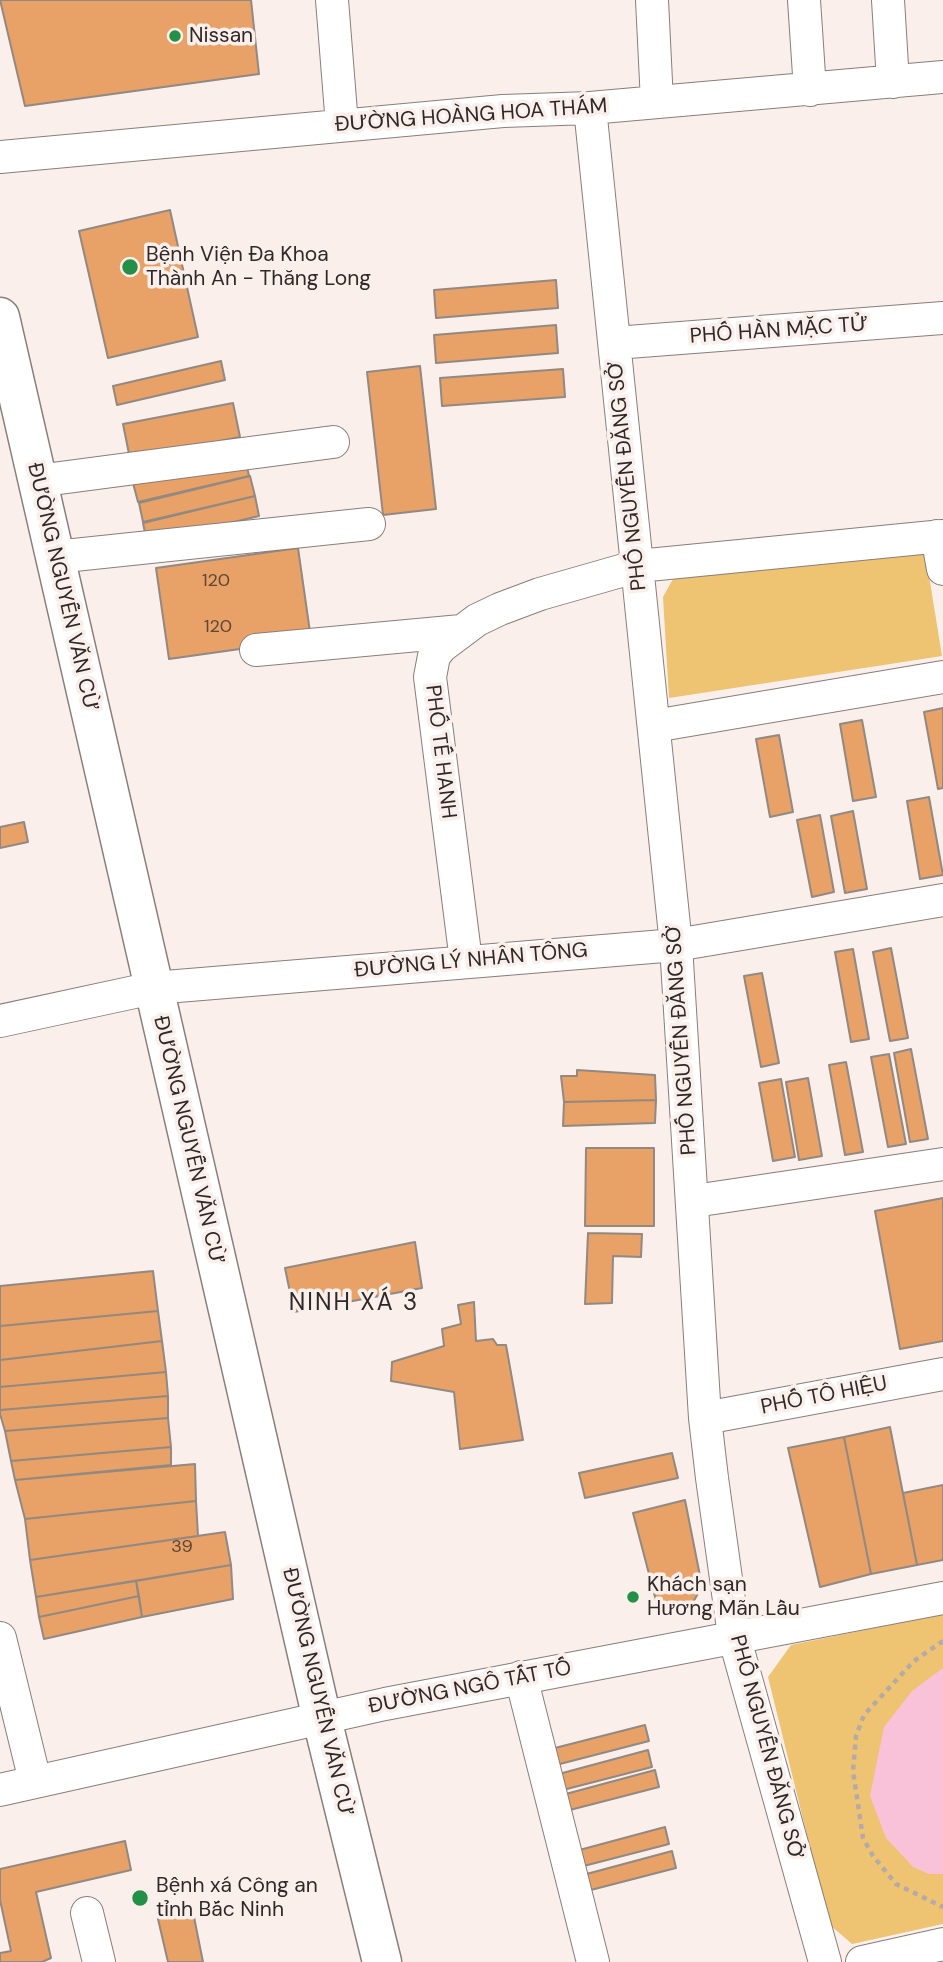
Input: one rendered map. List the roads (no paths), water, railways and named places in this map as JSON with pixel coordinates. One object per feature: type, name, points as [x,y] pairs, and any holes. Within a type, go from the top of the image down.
[{"type":"main road","name":"ĐƯỜNG NGUYỄN VĂN CỪ","points":[[0,317],[322,1718],[382,1962]]},
{"type":"street","points":[[332,0],[342,125]]},
{"type":"street","points":[[652,0],[657,102]]},
{"type":"street","points":[[804,0],[810,90]]},
{"type":"street","points":[[888,0],[893,82]]},
{"type":"street","name":"ĐƯỜNG HOÀNG HOA THÁM","points":[[0,157],[503,111],[590,108],[943,77]]},
{"type":"street","name":"PHỐ NGUYỄN ĐĂNG SỞ","points":[[590,108],[677,945],[705,1418],[734,1636],[825,1962]]},
{"type":"street","name":"PHỐ HÀN MẶC TỬ","points":[[615,343],[943,318]]},
{"type":"street","points":[[37,481],[332,442]]},
{"type":"street","points":[[55,557],[369,524]]},
{"type":"street","points":[[940,536],[943,569]]},
{"type":"street","name":"PHỐ TẾ HANH","points":[[466,961],[430,677],[434,656],[461,631],[477,620],[540,594],[638,566],[940,536]]},
{"type":"street","points":[[256,650],[461,631]]},
{"type":"street","points":[[654,726],[943,677]]},
{"type":"street","name":"ĐƯỜNG LÝ NHÂN TÔNG","points":[[0,1021],[153,988],[677,945],[943,900]]},
{"type":"street","points":[[694,1201],[943,1164]]},
{"type":"street","name":"PHỐ TÔ HIỆU","points":[[705,1418],[943,1374]]},
{"type":"street","name":"ĐƯỜNG NGÔ TẤT TỐ","points":[[0,1790],[322,1718],[734,1636],[943,1598]]},
{"type":"street","points":[[0,1638],[35,1782]]},
{"type":"street","points":[[521,1678],[593,1962]]},
{"type":"street","points":[[87,1913],[99,1962]]},
{"type":"street","points":[[862,1962],[943,1944]]},
{"type":"place","name":"Nissan","points":[[175,36]]},
{"type":"place","name":"Bệnh Viện Đa Khoa Thành An - Thăng Long","points":[[130,267]]},
{"type":"place","name":"Khách sạn Hương Mãn Lầu","points":[[633,1597]]},
{"type":"place","name":"Bệnh xá Công an tỉnh Bắc Ninh","points":[[140,1898]]},
{"type":"district","name":"NINH XÁ 3","points":[[354,1304]]}]
